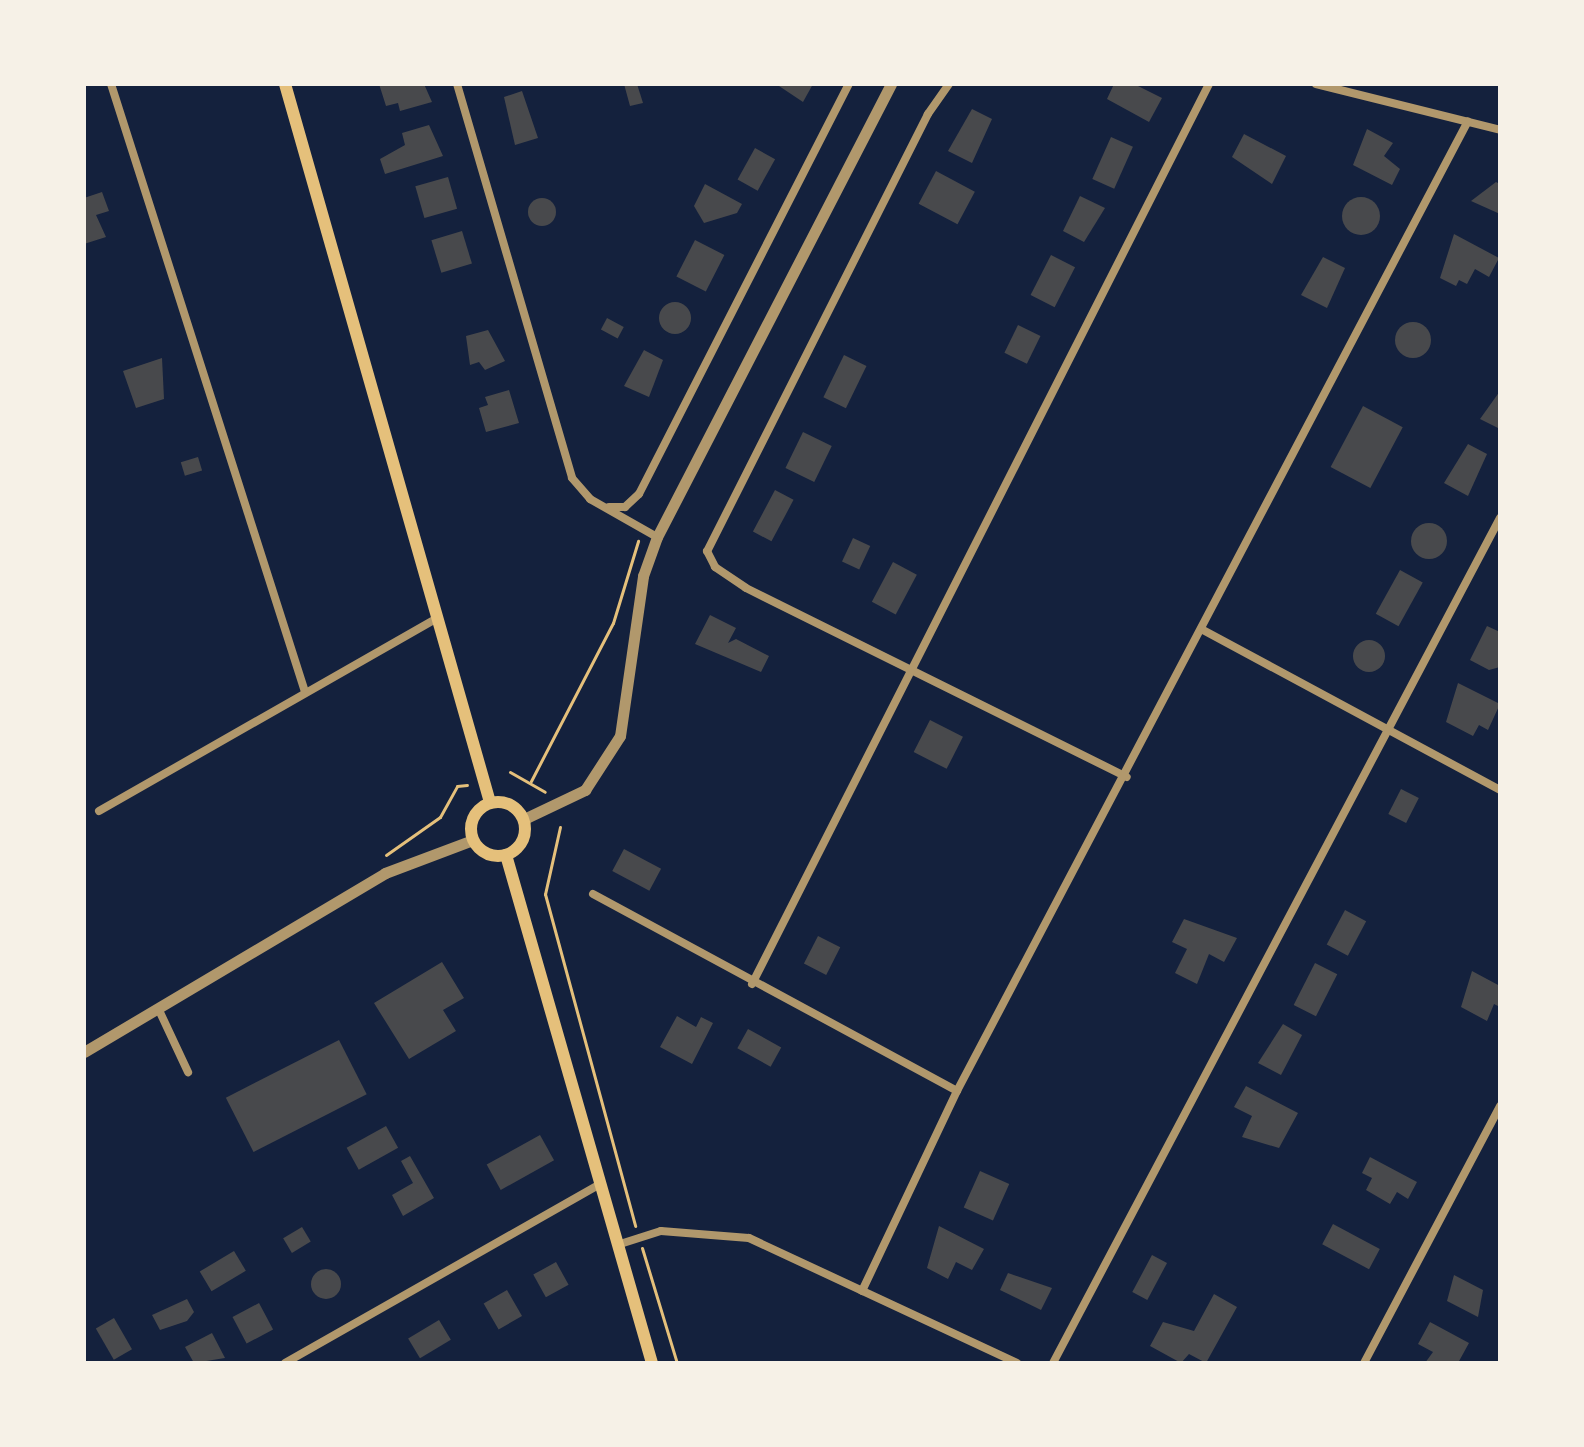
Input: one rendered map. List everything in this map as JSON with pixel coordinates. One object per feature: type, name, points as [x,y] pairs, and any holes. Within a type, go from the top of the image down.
[{"type":"main road","points":[[285,84],[435,619],[490,802]]},
{"type":"main road","points":[[490,802],[507,802],[524,819],[524,837],[506,855],[490,855],[473,840],[475,813],[490,802]]},
{"type":"main road","points":[[506,855],[652,1363]]},
{"type":"street","points":[[111,84],[305,692]]},
{"type":"street","points":[[457,84],[567,463],[590,499],[657,537]]},
{"type":"street","points":[[608,507],[625,507],[639,494],[849,84]]},
{"type":"street","points":[[524,819],[585,790],[620,736],[643,576],[657,537],[891,84]]},
{"type":"street","points":[[949,84],[920,128],[707,551],[715,567],[746,588],[910,673],[1127,777]]},
{"type":"street","points":[[752,984],[1209,84]]},
{"type":"street","points":[[1316,84],[1500,130]]},
{"type":"street","points":[[862,1291],[957,1091],[1127,777],[1468,121]]},
{"type":"street","points":[[1053,1363],[1500,518]]},
{"type":"street","points":[[99,811],[435,619]]},
{"type":"street","points":[[1203,630],[1500,790]]},
{"type":"street","points":[[84,1052],[385,873],[473,840]]},
{"type":"street","points":[[593,894],[752,984],[957,1091]]},
{"type":"street","points":[[158,1008],[188,1072]]},
{"type":"street","points":[[1364,1363],[1500,1106]]},
{"type":"street","points":[[285,1363],[600,1184]]},
{"type":"street","points":[[616,1245],[639,1238],[706,1229],[749,1238],[1017,1363]]},
{"type":"path","points":[[531,781],[613,623],[622,573],[643,530]]},
{"type":"path","points":[[510,772],[531,781],[547,795]]},
{"type":"path","points":[[377,861],[440,817],[457,786],[467,785]]},
{"type":"path","points":[[560,827],[545,894],[639,1238],[677,1363]]},
{"type":"building","points":[[379,84],[424,84],[432,102],[400,111],[398,103],[386,106]]},
{"type":"building","points":[[624,84],[637,84],[643,103],[630,106]]},
{"type":"building","points":[[776,84],[813,84],[803,102]]},
{"type":"building","points":[[1114,84],[1134,84],[1162,98],[1149,122],[1107,99]]},
{"type":"building","points":[[522,91],[538,138],[515,145],[504,97]]},
{"type":"building","points":[[972,109],[992,119],[972,163],[948,151]]},
{"type":"building","points":[[429,125],[443,156],[385,174],[380,159],[405,145],[402,133]]},
{"type":"building","points":[[1367,129],[1393,143],[1384,156],[1400,169],[1392,185],[1353,165]]},
{"type":"building","points":[[1244,134],[1286,156],[1272,184],[1232,157]]},
{"type":"building","points":[[1111,137],[1133,147],[1114,189],[1092,179]]},
{"type":"building","points":[[755,148],[775,159],[758,191],[738,179]]},
{"type":"building","points":[[936,171],[975,192],[957,224],[919,204]]},
{"type":"building","points":[[448,177],[457,209],[424,218],[415,186]]},
{"type":"building","points":[[1496,182],[1500,184],[1500,214],[1471,201]]},
{"type":"building","points":[[705,184],[742,204],[737,213],[704,223],[694,206]]},
{"type":"building","points":[[102,192],[109,211],[96,215],[106,237],[84,244],[84,198]]},
{"type":"building","points":[[1080,196],[1105,208],[1084,242],[1063,231]]},
{"type":"building","points":[[1361,197],[1374,203],[1380,216],[1374,229],[1361,235],[1348,229],[1342,216],[1348,203]]},
{"type":"building","points":[[542,198],[552,202],[556,212],[552,222],[542,226],[532,222],[528,212],[532,202]]},
{"type":"building","points":[[462,231],[472,264],[441,273],[431,240]]},
{"type":"building","points":[[1454,234],[1499,258],[1489,277],[1475,269],[1467,284],[1459,280],[1456,286],[1440,278]]},
{"type":"building","points":[[695,240],[724,255],[706,292],[676,277]]},
{"type":"building","points":[[1051,255],[1075,267],[1055,307],[1031,295]]},
{"type":"building","points":[[1323,257],[1345,268],[1327,308],[1301,295]]},
{"type":"building","points":[[675,302],[686,307],[691,318],[686,329],[675,334],[664,329],[659,318],[664,307]]},
{"type":"building","points":[[607,318],[624,327],[618,338],[601,329]]},
{"type":"building","points":[[1413,322],[1426,327],[1431,340],[1426,353],[1413,358],[1400,353],[1395,340],[1400,327]]},
{"type":"building","points":[[1018,325],[1040,336],[1027,364],[1004,353]]},
{"type":"building","points":[[488,330],[505,361],[485,370],[479,362],[470,365],[466,336]]},
{"type":"building","points":[[644,350],[663,360],[649,397],[624,386]]},
{"type":"building","points":[[844,355],[866,366],[846,408],[823,397]]},
{"type":"building","points":[[162,358],[164,399],[136,408],[123,371]]},
{"type":"building","points":[[509,390],[519,423],[486,432],[479,408],[488,405],[485,397]]},
{"type":"building","points":[[1500,391],[1500,429],[1480,419]]},
{"type":"building","points":[[1363,406],[1403,427],[1370,488],[1331,467]]},
{"type":"building","points":[[803,432],[832,446],[814,482],[785,468]]},
{"type":"building","points":[[1468,444],[1487,454],[1468,496],[1444,483]]},
{"type":"building","points":[[198,457],[202,470],[185,476],[181,462]]},
{"type":"building","points":[[775,490],[794,500],[771,541],[753,531]]},
{"type":"building","points":[[1429,523],[1442,528],[1447,541],[1442,554],[1429,559],[1416,554],[1411,541],[1416,528]]},
{"type":"building","points":[[853,538],[870,546],[859,570],[842,562]]},
{"type":"building","points":[[893,562],[917,575],[896,614],[872,602]]},
{"type":"building","points":[[1400,570],[1423,583],[1398,626],[1376,614]]},
{"type":"building","points":[[710,615],[736,628],[728,643],[736,639],[769,656],[761,672],[695,644]]},
{"type":"building","points":[[1487,626],[1500,632],[1500,667],[1489,670],[1470,660]]},
{"type":"building","points":[[1369,640],[1380,645],[1385,656],[1380,667],[1369,672],[1358,667],[1353,656],[1358,645]]},
{"type":"building","points":[[1458,683],[1500,704],[1488,730],[1479,725],[1473,736],[1446,722]]},
{"type":"building","points":[[930,720],[963,737],[947,769],[914,752]]},
{"type":"building","points":[[1401,789],[1419,798],[1406,823],[1388,814]]},
{"type":"building","points":[[624,849],[661,869],[649,891],[612,871]]},
{"type":"building","points":[[1345,910],[1366,921],[1348,956],[1327,944]]},
{"type":"building","points":[[1184,919],[1237,938],[1224,962],[1209,954],[1197,984],[1175,973],[1187,949],[1172,942]]},
{"type":"building","points":[[818,936],[840,947],[826,975],[804,964]]},
{"type":"building","points":[[442,962],[464,998],[443,1010],[456,1031],[409,1059],[374,1003]]},
{"type":"building","points":[[1315,963],[1337,974],[1316,1016],[1294,1005]]},
{"type":"building","points":[[1472,971],[1500,986],[1500,1007],[1494,1004],[1487,1021],[1461,1007]]},
{"type":"building","points":[[677,1016],[696,1027],[701,1017],[713,1023],[692,1064],[660,1047]]},
{"type":"building","points":[[1283,1024],[1302,1035],[1281,1075],[1258,1063]]},
{"type":"building","points":[[748,1029],[781,1047],[771,1067],[737,1048]]},
{"type":"building","points":[[339,1040],[367,1094],[254,1152],[226,1098]]},
{"type":"building","points":[[1246,1086],[1298,1113],[1279,1148],[1242,1137],[1252,1116],[1234,1107]]},
{"type":"building","points":[[386,1126],[398,1148],[359,1170],[347,1148]]},
{"type":"building","points":[[540,1135],[554,1160],[501,1190],[487,1165]]},
{"type":"building","points":[[410,1156],[434,1198],[403,1216],[392,1195],[413,1183],[401,1161]]},
{"type":"building","points":[[1370,1157],[1417,1182],[1408,1199],[1397,1192],[1390,1204],[1366,1190],[1372,1178],[1362,1173]]},
{"type":"building","points":[[980,1171],[1009,1184],[993,1221],[964,1208]]},
{"type":"building","points":[[1333,1224],[1380,1249],[1369,1269],[1322,1244]]},
{"type":"building","points":[[939,1226],[984,1249],[972,1270],[956,1262],[948,1279],[927,1268]]},
{"type":"building","points":[[302,1227],[311,1242],[292,1253],[283,1238]]},
{"type":"building","points":[[234,1251],[246,1271],[212,1291],[200,1272]]},
{"type":"building","points":[[1152,1255],[1167,1263],[1147,1300],[1132,1292]]},
{"type":"building","points":[[556,1262],[569,1285],[546,1297],[533,1275]]},
{"type":"building","points":[[326,1269],[337,1273],[341,1284],[337,1295],[326,1299],[315,1295],[311,1284],[315,1273]]},
{"type":"building","points":[[1008,1273],[1052,1288],[1041,1310],[1000,1290]]},
{"type":"building","points":[[1454,1275],[1483,1290],[1478,1317],[1447,1301]]},
{"type":"building","points":[[507,1290],[522,1316],[499,1329],[484,1304]]},
{"type":"building","points":[[1214,1294],[1237,1307],[1206,1363],[1189,1354],[1181,1363],[1150,1346],[1163,1322],[1194,1331]]},
{"type":"building","points":[[187,1299],[194,1312],[187,1321],[160,1330],[152,1315]]},
{"type":"building","points":[[259,1303],[273,1329],[247,1344],[233,1317]]},
{"type":"building","points":[[114,1318],[132,1349],[114,1360],[96,1328]]},
{"type":"building","points":[[439,1320],[451,1340],[420,1358],[408,1339]]},
{"type":"building","points":[[1430,1322],[1469,1343],[1458,1363],[1425,1363],[1433,1352],[1418,1344]]},
{"type":"building","points":[[212,1333],[225,1358],[194,1363],[185,1347]]}]
